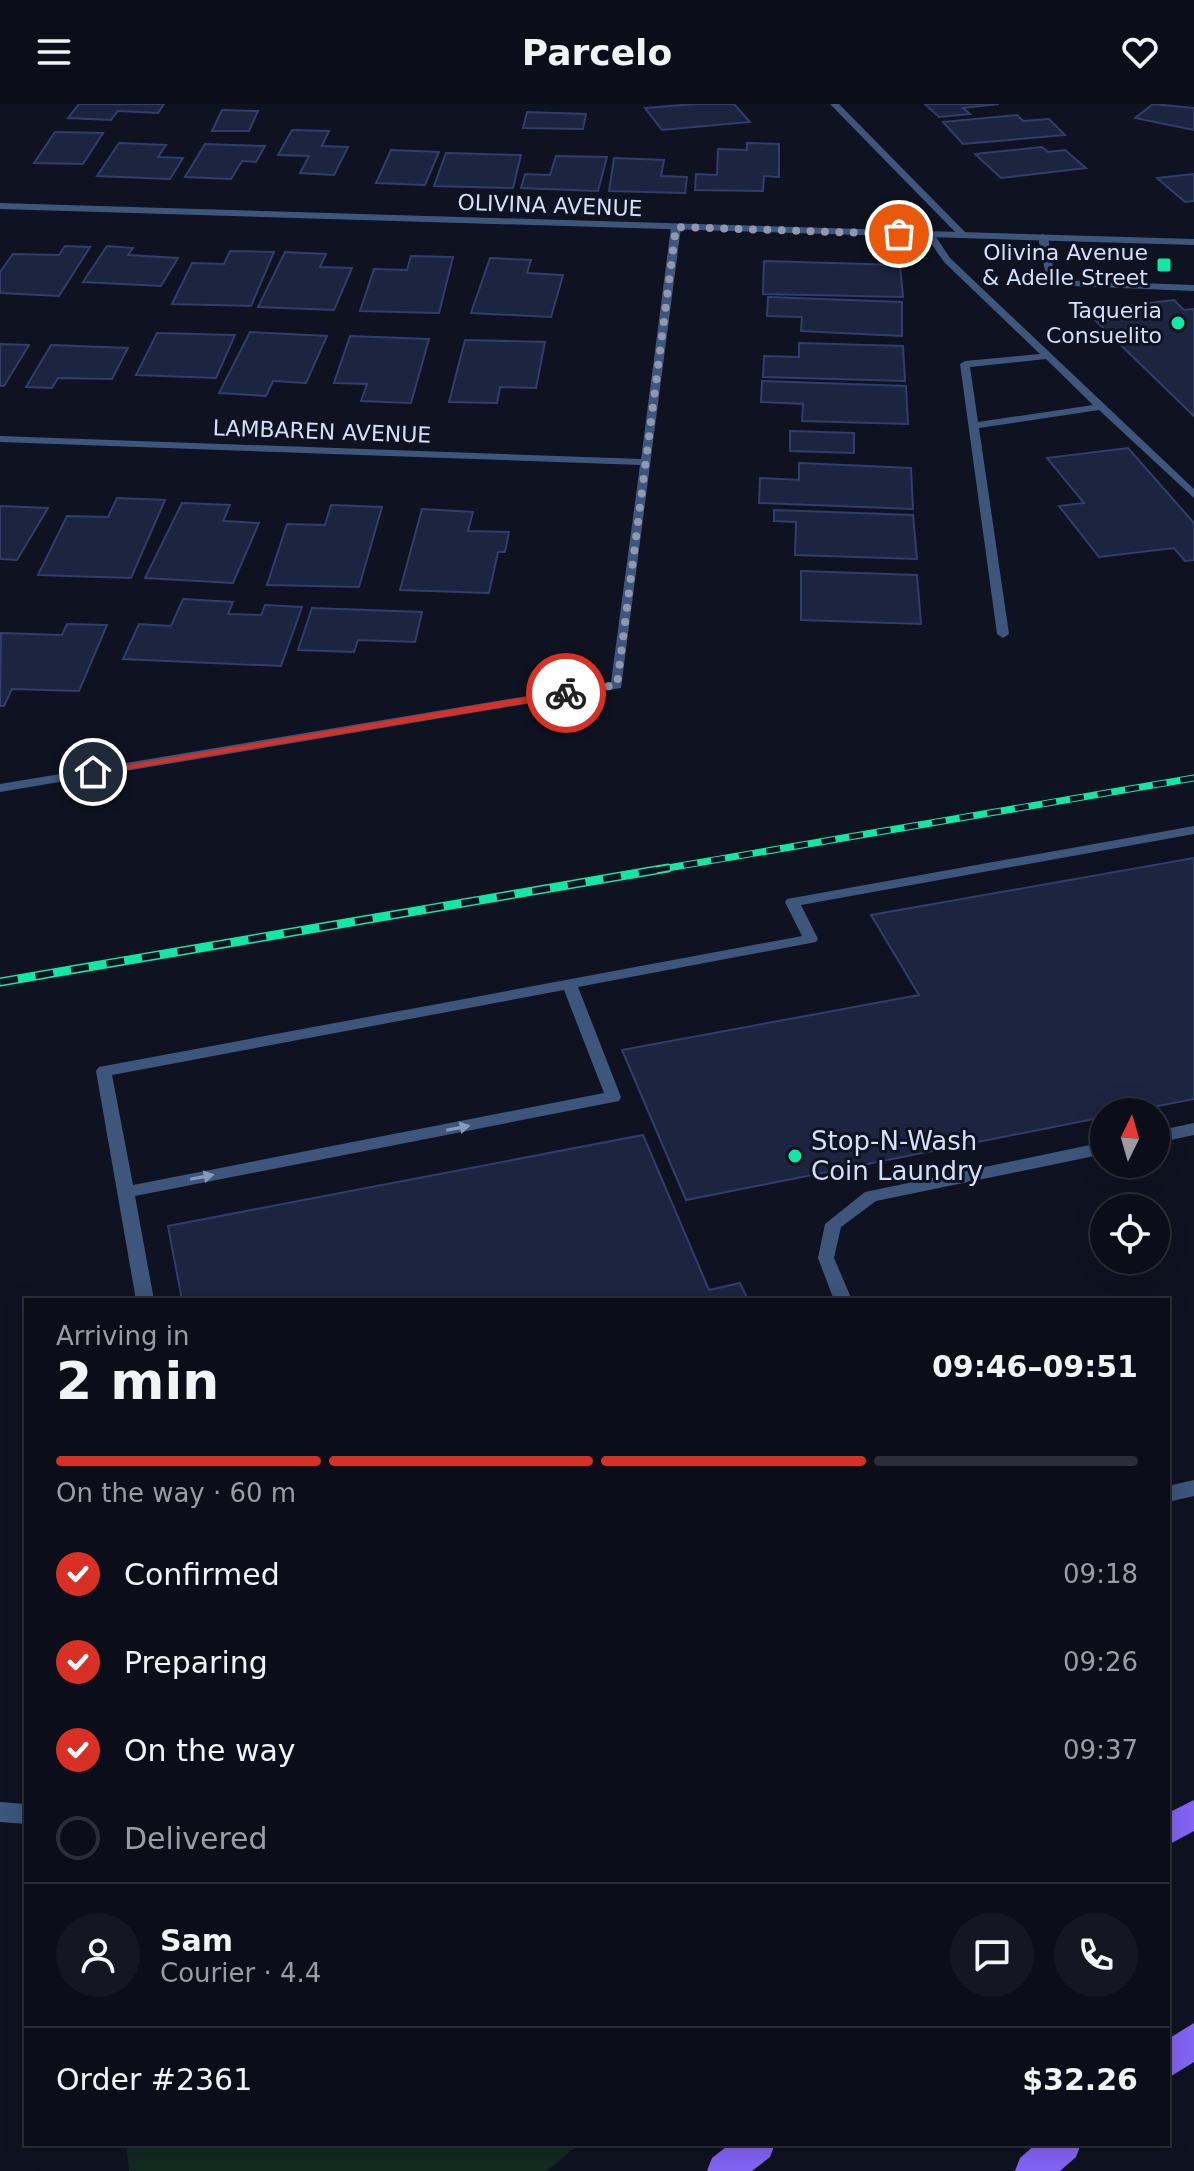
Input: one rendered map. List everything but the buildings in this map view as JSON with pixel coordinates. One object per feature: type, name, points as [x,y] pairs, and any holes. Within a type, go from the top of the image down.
[{"type":"main road","points":[[1170,1829],[1194,1814]]},
{"type":"main road","points":[[1170,2059],[1194,2040]]},
{"type":"main road","points":[[725,2171],[755,2146]]},
{"type":"main road","points":[[1033,2171],[1061,2146]]},
{"type":"street","points":[[834,104],[964,236]]},
{"type":"street","name":"OLIVINA AVENUE","points":[[0,206],[1194,242]]},
{"type":"street","points":[[0,788],[617,685],[643,462],[676,227]]},
{"type":"street","points":[[931,236],[947,260],[1194,495]]},
{"type":"street","points":[[1043,237],[1051,283],[1194,288]]},
{"type":"street","points":[[1003,634],[965,364],[1048,356]]},
{"type":"street","points":[[974,426],[1101,407]]},
{"type":"street","name":"LAMBAREN AVENUE","points":[[0,439],[643,462]]},
{"type":"street","points":[[145,1298],[104,1071],[811,939],[792,902],[1194,830]]},
{"type":"street","points":[[126,1192],[613,1097],[569,984]]},
{"type":"street","points":[[1170,1134],[1194,1129]]},
{"type":"street","points":[[842,1298],[826,1258],[833,1224],[871,1196],[1090,1151]]},
{"type":"street","points":[[1170,1494],[1194,1488]]},
{"type":"street","points":[[0,1812],[24,1814]]},
{"type":"green space","points":[[126,2146],[577,2146],[547,2171],[129,2171]]},
{"type":"railway","points":[[656,870],[1194,778]]},
{"type":"railway","points":[[0,982],[668,868]]},
{"type":"way so far","points":[[566,693],[617,685],[643,462],[676,227],[899,234]]},
{"type":"place","name":"Olivina Avenue & Adelle Street","points":[[1164,265]]},
{"type":"place","name":"Taqueria Consuelito","points":[[1178,323]]},
{"type":"place","name":"Stop-N-Wash Coin Laundry","points":[[795,1156]]},
{"type":"route","points":[[93,772],[566,693]]}]
